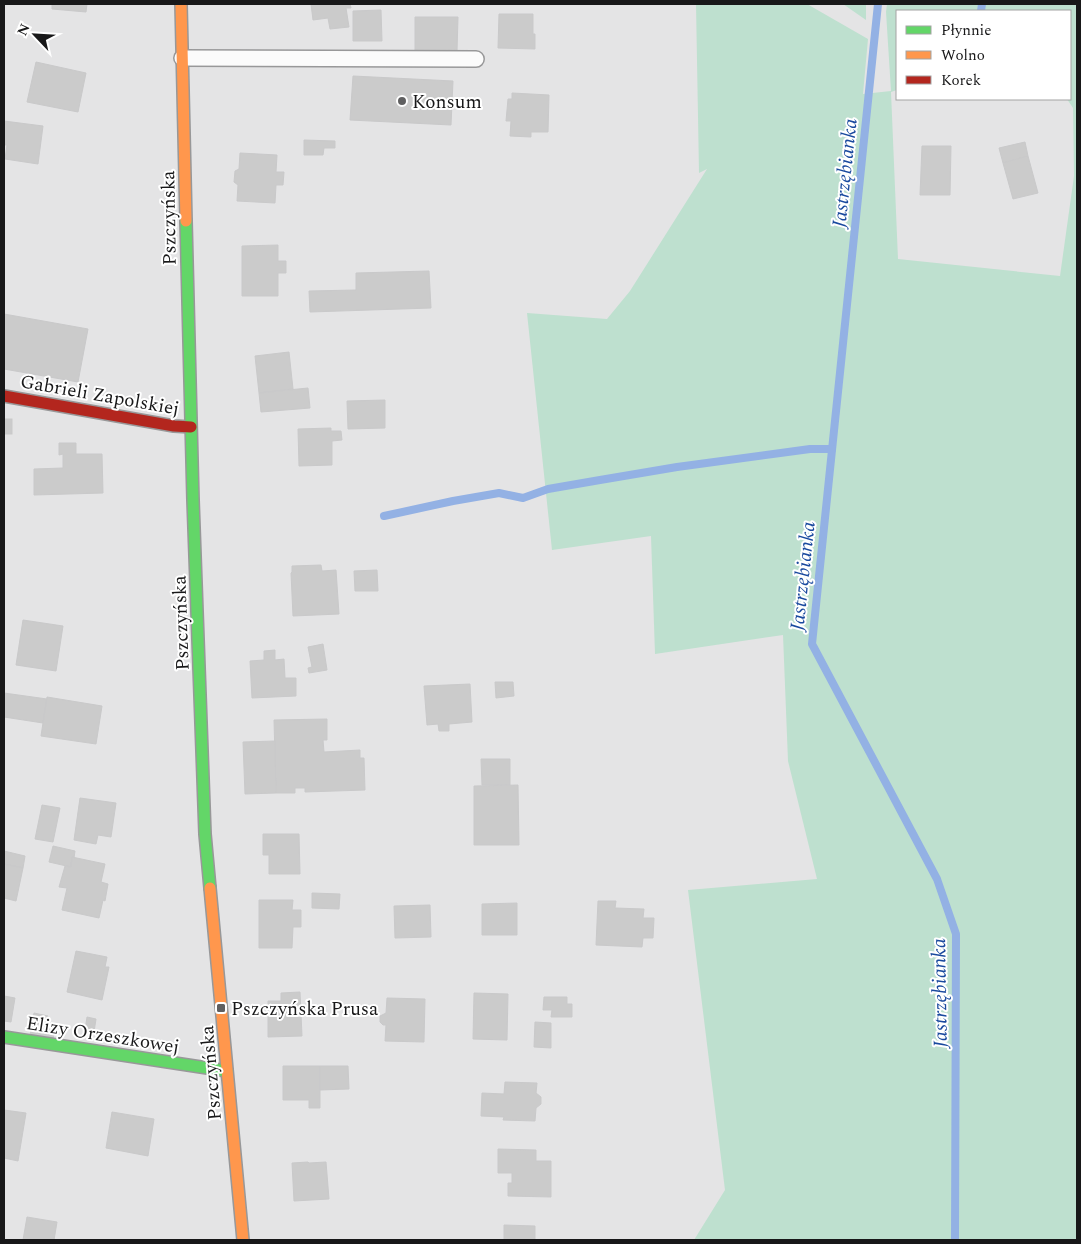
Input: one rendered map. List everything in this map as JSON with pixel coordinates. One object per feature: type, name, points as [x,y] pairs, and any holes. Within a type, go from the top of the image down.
[{"type":"street","name":"Pszczyńska","points":[[181,4],[193,500],[205,834],[243,1240]]},
{"type":"street","name":"Gabrieli Zapolskiej","points":[[4,396],[174,426],[192,427]]},
{"type":"street","name":"Elizy Orzeszkowej","points":[[4,1037],[227,1071]]},
{"type":"lane","points":[[182,58],[476,59]]},
{"type":"green space","points":[[696,4],[807,4],[868,39],[863,94],[891,91],[887,4],[1077,4],[1077,1240],[694,1240],[725,1190],[688,890],[817,879],[788,761],[783,635],[655,654],[651,536],[552,550],[527,313],[607,319],[630,291],[707,169],[699,173]],"holes":[[[896,10],[1071,10],[1071,100],[1068,100],[1073,108],[1074,176],[1060,276],[898,259],[891,92],[896,90]]]},
{"type":"green space","points":[[843,4],[866,4],[866,20]]},
{"type":"building","points":[[52,4],[87,4],[86,12],[52,9]]},
{"type":"building","points":[[311,4],[350,4],[351,8],[346,8],[349,27],[330,29],[328,18],[313,20]]},
{"type":"building","points":[[381,10],[382,41],[353,41],[353,11]]},
{"type":"building","points":[[499,14],[533,14],[535,49],[498,48]]},
{"type":"building","points":[[415,17],[458,17],[457,51],[415,51]]},
{"type":"building","points":[[36,62],[86,73],[78,112],[27,102]]},
{"type":"building","name":"Konsum","points":[[353,76],[453,81],[451,125],[350,120]]},
{"type":"building","points":[[512,93],[549,95],[548,132],[531,132],[531,137],[510,136],[511,121],[506,121],[508,99],[512,99]]},
{"type":"building","points":[[4,121],[43,126],[38,164],[5,159],[7,145],[4,145]]},
{"type":"building","points":[[304,140],[335,141],[335,148],[324,148],[323,155],[304,155]]},
{"type":"building","points":[[1025,142],[1028,156],[1003,163],[999,148]]},
{"type":"building","points":[[922,146],[951,146],[950,195],[920,195]]},
{"type":"building","points":[[240,153],[277,155],[276,172],[284,172],[283,185],[276,185],[275,203],[237,201],[238,185],[234,182],[235,171],[239,169]]},
{"type":"building","points":[[1028,156],[1038,193],[1013,199],[1003,163]]},
{"type":"building","points":[[278,245],[278,261],[286,261],[286,273],[278,273],[278,296],[242,296],[242,246]]},
{"type":"building","points":[[429,271],[431,308],[310,312],[309,291],[356,290],[356,273]]},
{"type":"building","points":[[4,314],[88,329],[78,382],[4,369]]},
{"type":"building","points":[[289,352],[293,389],[259,393],[255,356]]},
{"type":"building","points":[[308,388],[310,408],[261,412],[259,393]]},
{"type":"building","points":[[385,400],[385,428],[348,429],[347,401]]},
{"type":"building","points":[[4,419],[12,419],[12,434],[4,434]]},
{"type":"building","points":[[331,428],[331,431],[341,431],[342,440],[332,441],[332,465],[299,466],[298,429]]},
{"type":"building","points":[[59,443],[76,443],[76,454],[102,454],[103,493],[34,495],[34,469],[63,468],[63,454],[59,455]]},
{"type":"building","points":[[321,565],[322,571],[336,570],[339,614],[293,616],[292,566]]},
{"type":"building","points":[[377,570],[378,591],[355,591],[354,571]]},
{"type":"building","points":[[23,620],[63,626],[56,671],[16,665]]},
{"type":"building","points":[[323,644],[327,670],[309,673],[308,668],[312,667],[308,647]]},
{"type":"building","points":[[275,650],[275,660],[284,659],[285,678],[296,678],[296,696],[252,698],[250,661],[264,660],[264,651]]},
{"type":"building","points":[[495,682],[513,682],[514,696],[496,698]]},
{"type":"building","points":[[470,684],[472,722],[449,724],[449,731],[439,731],[438,724],[427,725],[424,686]]},
{"type":"building","points":[[4,693],[47,699],[43,723],[4,717]]},
{"type":"building","points":[[47,697],[102,706],[96,744],[41,736]]},
{"type":"building","points":[[327,719],[327,740],[323,740],[324,752],[360,750],[360,758],[364,758],[365,790],[305,792],[305,788],[295,788],[295,793],[276,793],[274,720]]},
{"type":"building","points":[[275,741],[276,793],[245,794],[243,742]]},
{"type":"building","points":[[481,759],[510,759],[510,785],[482,785]]},
{"type":"building","points":[[518,785],[519,845],[474,845],[474,786]]},
{"type":"building","points":[[80,798],[116,803],[111,837],[98,835],[96,844],[74,840]]},
{"type":"building","points":[[42,805],[60,808],[53,842],[35,839]]},
{"type":"building","points":[[263,834],[299,834],[300,874],[269,874],[269,855],[263,855]]},
{"type":"building","points":[[53,846],[75,851],[71,867],[49,862]]},
{"type":"building","points":[[4,851],[25,856],[23,868],[4,864]]},
{"type":"building","points":[[72,857],[105,864],[101,882],[108,884],[99,918],[62,910],[67,888],[59,887],[65,866],[71,867]]},
{"type":"building","points":[[4,864],[23,868],[16,901],[4,898]]},
{"type":"building","points":[[312,893],[340,894],[339,909],[312,908]]},
{"type":"building","points":[[259,900],[293,900],[292,910],[301,910],[301,927],[293,927],[292,948],[259,948]]},
{"type":"building","points":[[598,901],[616,901],[615,908],[644,909],[643,918],[654,918],[653,938],[643,938],[642,947],[596,945]]},
{"type":"building","points":[[517,903],[517,935],[482,935],[482,904]]},
{"type":"building","points":[[430,905],[431,937],[395,938],[394,906]]},
{"type":"building","points":[[76,951],[107,957],[105,967],[109,967],[102,1000],[67,992]]},
{"type":"building","points":[[300,992],[302,1036],[268,1037],[268,1001],[281,1001],[281,993]]},
{"type":"building","points":[[474,993],[508,994],[507,1040],[473,1039]]},
{"type":"building","points":[[4,996],[15,998],[11,1022],[4,1021]]},
{"type":"building","points":[[544,997],[567,997],[567,1004],[572,1004],[572,1017],[551,1017],[552,1010],[543,1010]]},
{"type":"building","points":[[387,998],[425,999],[424,1042],[385,1041],[386,1025],[380,1022],[380,1016],[386,1013]]},
{"type":"building","points":[[34,1013],[48,1016],[46,1023],[56,1024],[53,1039],[30,1035]]},
{"type":"building","points":[[87,1017],[96,1019],[94,1032],[85,1030]]},
{"type":"building","points":[[535,1022],[551,1023],[551,1048],[534,1047]]},
{"type":"building","points":[[283,1066],[320,1066],[320,1108],[309,1108],[309,1100],[283,1100]]},
{"type":"building","points":[[320,1066],[348,1066],[349,1089],[320,1090]]},
{"type":"building","points":[[505,1082],[537,1083],[536,1093],[541,1097],[541,1104],[536,1108],[535,1121],[503,1120],[504,1117],[481,1116],[482,1093],[504,1094]]},
{"type":"building","points":[[4,1110],[26,1113],[18,1161],[4,1158]]},
{"type":"building","points":[[112,1112],[154,1119],[148,1156],[106,1148]]},
{"type":"building","points":[[498,1149],[536,1150],[536,1161],[551,1161],[551,1197],[508,1196],[508,1183],[512,1183],[512,1173],[498,1173]]},
{"type":"building","points":[[326,1162],[329,1199],[294,1201],[292,1163]]},
{"type":"building","points":[[27,1217],[57,1222],[54,1240],[23,1240]]},
{"type":"building","points":[[504,1225],[535,1226],[535,1240],[504,1240]]},
{"type":"waterway","name":"Jastrzębianka","points":[[878,4],[812,644],[937,879],[956,934],[955,1240]]},
{"type":"waterway","points":[[981,10],[982,4]]},
{"type":"waterway","points":[[384,516],[499,493],[523,498],[548,489],[677,467],[810,449],[832,449]]},
{"type":"traffic: fast","points":[[186,221],[193,500],[205,834],[210,888]]},
{"type":"traffic: fast","points":[[4,1037],[227,1071]]},
{"type":"traffic: slow","points":[[181,4],[186,221]]},
{"type":"traffic: slow","points":[[210,888],[243,1240]]},
{"type":"traffic: jam","points":[[4,396],[174,426],[191,427]]},
{"type":"place","name":"Konsum","points":[[402,101]]},
{"type":"place","name":"Pszczyńska Prusa","points":[[221,1008]]}]
